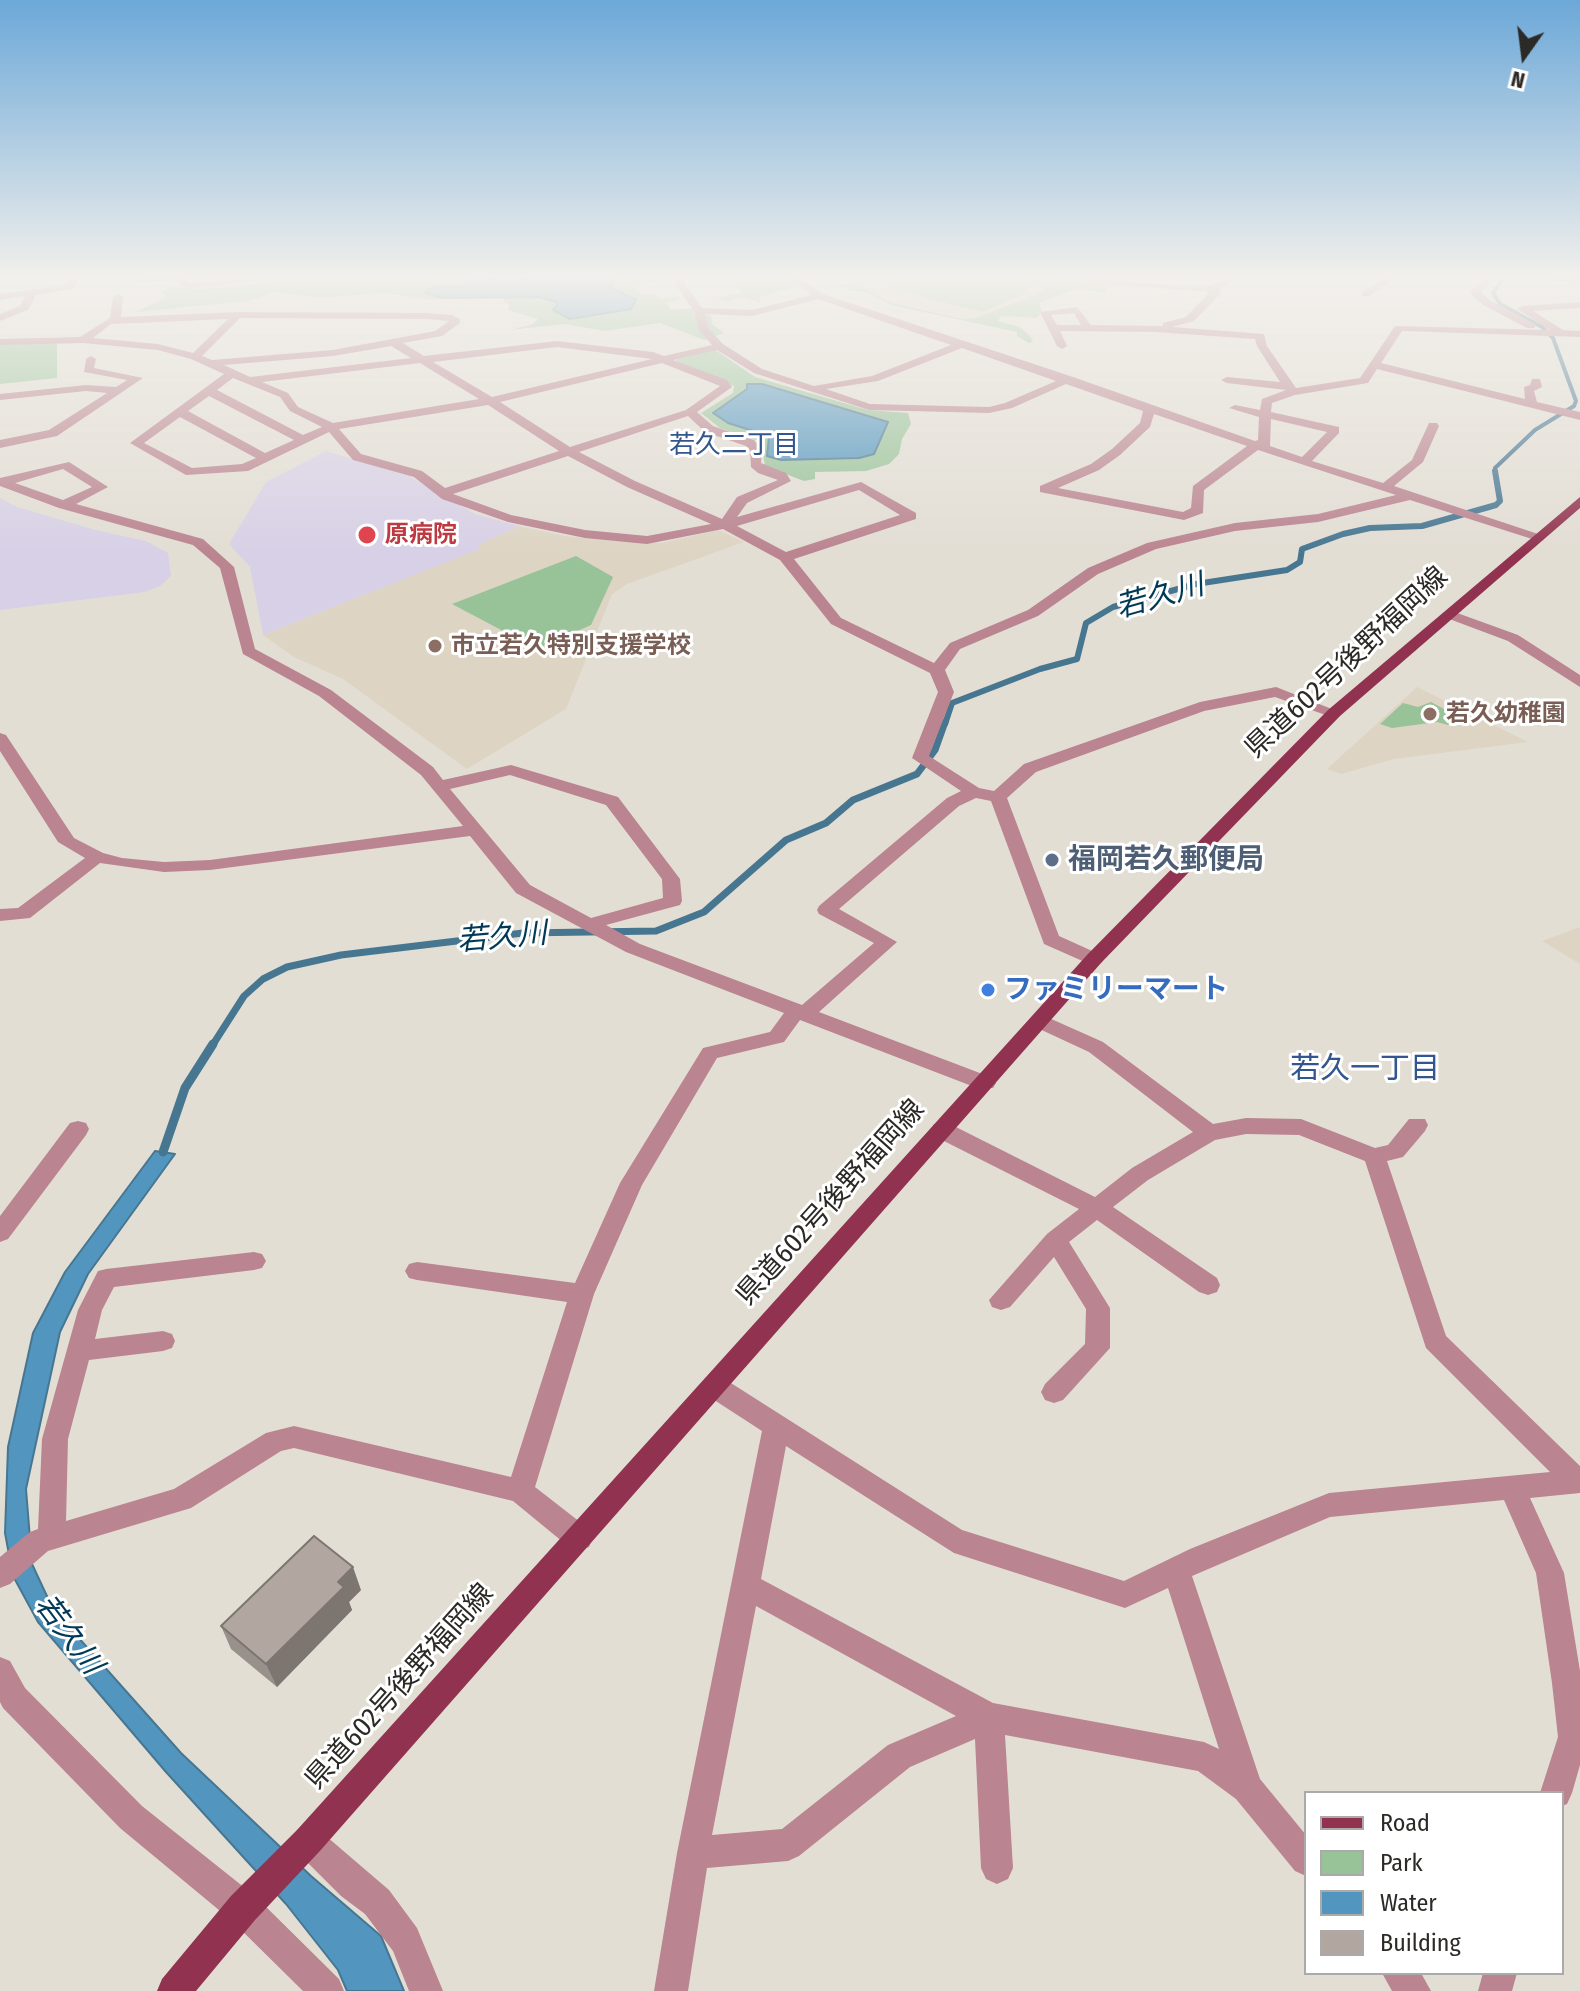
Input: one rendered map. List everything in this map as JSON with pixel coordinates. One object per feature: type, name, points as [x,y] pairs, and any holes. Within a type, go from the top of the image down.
[{"type":"main road","name":"県道602号後野福岡線","points":[[174,1991],[243,1908],[308,1841],[1094,959],[1334,713],[1580,501]]},
{"type":"street","points":[[0,427],[6,443],[53,433],[137,378],[88,370]]},
{"type":"street","points":[[224,370],[284,395],[294,409],[331,427],[357,457],[418,474],[443,493],[508,518],[585,534],[647,540],[725,525],[861,486],[911,516],[785,557]]},
{"type":"street","points":[[252,380],[338,370]]},
{"type":"street","points":[[438,370],[569,452],[631,484],[725,525],[785,557],[836,621],[937,670],[946,692],[920,758],[974,792],[998,797]]},
{"type":"street","points":[[232,374],[136,443],[190,472],[244,468],[331,427],[490,401],[623,370]]},
{"type":"street","points":[[443,493],[690,412],[726,387],[723,382],[686,370]]},
{"type":"street","points":[[756,370],[869,407],[910,410],[989,410],[1008,406],[1069,379]]},
{"type":"street","points":[[808,388],[874,379],[897,370]]},
{"type":"street","points":[[1041,370],[1304,462],[1537,536]]},
{"type":"street","points":[[1278,370],[1291,389]]},
{"type":"street","points":[[1227,380],[1291,389],[1364,381],[1371,370]]},
{"type":"street","points":[[1394,370],[1576,415]]},
{"type":"street","points":[[1532,404],[1528,389],[1536,387],[1536,381]]},
{"type":"street","points":[[0,397],[86,388],[117,390]]},
{"type":"street","points":[[1175,541],[1175,524],[1198,510],[1198,489],[1261,445],[1267,416],[1266,401],[1291,389]]},
{"type":"street","points":[[209,391],[303,440]]},
{"type":"street","points":[[1149,407],[1146,424],[1116,452],[1095,467],[1045,489],[1184,516]]},
{"type":"street","points":[[1235,408],[1335,430],[1304,462]]},
{"type":"street","points":[[180,412],[265,458]]},
{"type":"street","points":[[690,412],[709,429],[750,443],[756,450],[755,464],[762,470],[782,476],[785,481],[742,500],[725,525]]},
{"type":"street","points":[[1384,488],[1417,462],[1433,426]]},
{"type":"street","points":[[1,483],[65,465],[102,487],[64,505]]},
{"type":"street","points":[[1,483],[64,505],[198,542],[227,567],[248,651],[325,693],[427,771],[523,889],[633,948],[985,1083]]},
{"type":"street","points":[[937,670],[955,646],[1033,613],[1093,571],[1152,546],[1235,527],[1284,524],[1410,496]]},
{"type":"street","points":[[1449,614],[1513,638],[1580,682]]},
{"type":"street","points":[[998,797],[1030,768],[1200,707],[1276,692],[1334,713]]},
{"type":"street","points":[[0,738],[67,842],[97,857],[164,867],[210,865],[475,830]]},
{"type":"street","points":[[439,786],[511,770],[612,801],[671,879],[673,901],[589,924]]},
{"type":"street","points":[[520,1491],[582,1294],[631,1183],[710,1053],[777,1037],[800,1012],[887,942],[826,910],[953,802],[974,792]]},
{"type":"street","points":[[998,797],[1051,940],[1094,959]]},
{"type":"street","points":[[0,915],[23,914],[97,857]]},
{"type":"street","points":[[1040,1021],[1096,1047],[1209,1133]]},
{"type":"street","points":[[1001,1300],[1055,1240],[1140,1174],[1209,1133],[1246,1126],[1301,1127],[1374,1156],[1395,1151],[1417,1125]]},
{"type":"street","points":[[0,1233],[78,1129]]},
{"type":"street","points":[[942,1130],[1097,1208],[1208,1285]]},
{"type":"street","points":[[1374,1156],[1435,1341],[1579,1481]]},
{"type":"street","points":[[1054,1392],[1097,1348],[1098,1308],[1055,1240]]},
{"type":"street","points":[[46,1539],[55,1439],[90,1310],[106,1278],[254,1261]]},
{"type":"street","points":[[417,1271],[582,1294]]},
{"type":"street","points":[[79,1351],[163,1341]]},
{"type":"street","points":[[714,1386],[954,1540],[1125,1595],[1329,1505],[1579,1481]]},
{"type":"street","points":[[671,1991],[693,1853],[776,1428]]},
{"type":"street","points":[[0,1575],[46,1539],[181,1499],[275,1441],[294,1437],[520,1491],[579,1538]]},
{"type":"street","points":[[1512,1487],[1550,1573],[1574,1684],[1573,1737],[1557,1791]]},
{"type":"street","points":[[1176,1570],[1247,1788]]},
{"type":"street","points":[[747,1587],[989,1717],[1204,1757],[1247,1788],[1304,1858]]},
{"type":"street","points":[[0,1671],[14,1698],[131,1817],[243,1908],[327,1991]]},
{"type":"street","points":[[693,1853],[788,1845],[899,1756],[989,1717]]},
{"type":"street","points":[[989,1717],[997,1868]]},
{"type":"street","points":[[308,1841],[353,1884],[377,1902],[405,1940],[426,1991]]},
{"type":"street","points":[[1401,1975],[1414,1991]]},
{"type":"shaded area","name":"原病院","points":[[326,451],[409,476],[475,514],[519,526],[478,545],[482,548],[263,635],[250,567],[229,544],[266,482]]},
{"type":"shaded area","points":[[0,498],[17,507],[146,541],[168,553],[171,576],[160,586],[145,592],[0,610]]},
{"type":"shaded area","name":"市立若久特別支援学校","points":[[519,526],[565,536],[639,543],[662,543],[718,530],[744,542],[627,584],[612,594],[566,709],[467,769],[343,679],[294,657],[263,635],[481,548],[477,545]]},
{"type":"shaded area","name":"若久幼稚園","points":[[1417,687],[1528,742],[1394,759],[1341,774],[1327,769]]},
{"type":"shaded area","points":[[1580,927],[1580,964],[1542,941]]},
{"type":"green space","points":[[0,370],[57,370],[57,378],[0,384]]},
{"type":"green space","points":[[691,370],[745,370],[755,377],[868,410],[908,413],[911,424],[902,439],[899,454],[889,464],[866,471],[815,472],[815,479],[804,481],[765,466],[762,445],[756,440],[720,428],[701,413],[733,393],[734,386]]},
{"type":"green space","points":[[576,556],[613,577],[591,625],[537,649],[452,604]]},
{"type":"green space","points":[[1431,702],[1457,716],[1448,725],[1437,722],[1392,728],[1380,724],[1403,703],[1418,707]]},
{"type":"water","points":[[747,384],[762,384],[888,422],[874,454],[859,458],[781,460],[767,456],[769,436],[728,423],[713,413],[747,389]]},
{"type":"water","points":[[155,1151],[175,1154],[88,1274],[60,1332],[26,1489],[32,1564],[53,1609],[181,1753],[311,1876],[381,1936],[404,1991],[347,1991],[338,1970],[286,1904],[166,1772],[38,1622],[13,1576],[5,1533],[8,1447],[33,1333],[65,1272]]},
{"type":"building","points":[[314,1536],[353,1567],[338,1582],[344,1587],[266,1664],[221,1626]]},
{"type":"waterway","name":"若久川","points":[[1496,473],[1495,468],[1535,430],[1574,406],[1576,401],[1565,370]]},
{"type":"waterway","name":"若久川","points":[[945,724],[952,703],[1040,669],[1077,659],[1086,623],[1113,607],[1196,584],[1287,570],[1300,562],[1302,549],[1343,534],[1370,528],[1422,526],[1496,505],[1500,501],[1495,471]]},
{"type":"waterway","name":"若久川","points":[[212,1046],[244,996],[263,979],[287,967],[341,955],[523,933],[656,931],[704,912],[786,840],[826,823],[853,800],[917,774],[935,750],[945,722]]},
{"type":"waterway","name":"若久川","points":[[163,1152],[185,1088],[213,1044]]},
{"type":"place","name":"原病院","points":[[367,535]]},
{"type":"place","name":"市立若久特別支援学校","points":[[435,646]]},
{"type":"place","name":"若久幼稚園","points":[[1430,714]]},
{"type":"place","name":"福岡若久郵便局","points":[[1052,860]]},
{"type":"place","name":"ファミリーマート","points":[[988,990]]},
{"type":"district","name":"若久二丁目","points":[[734,446]]},
{"type":"district","name":"若久一丁目","points":[[1365,1070]]}]
